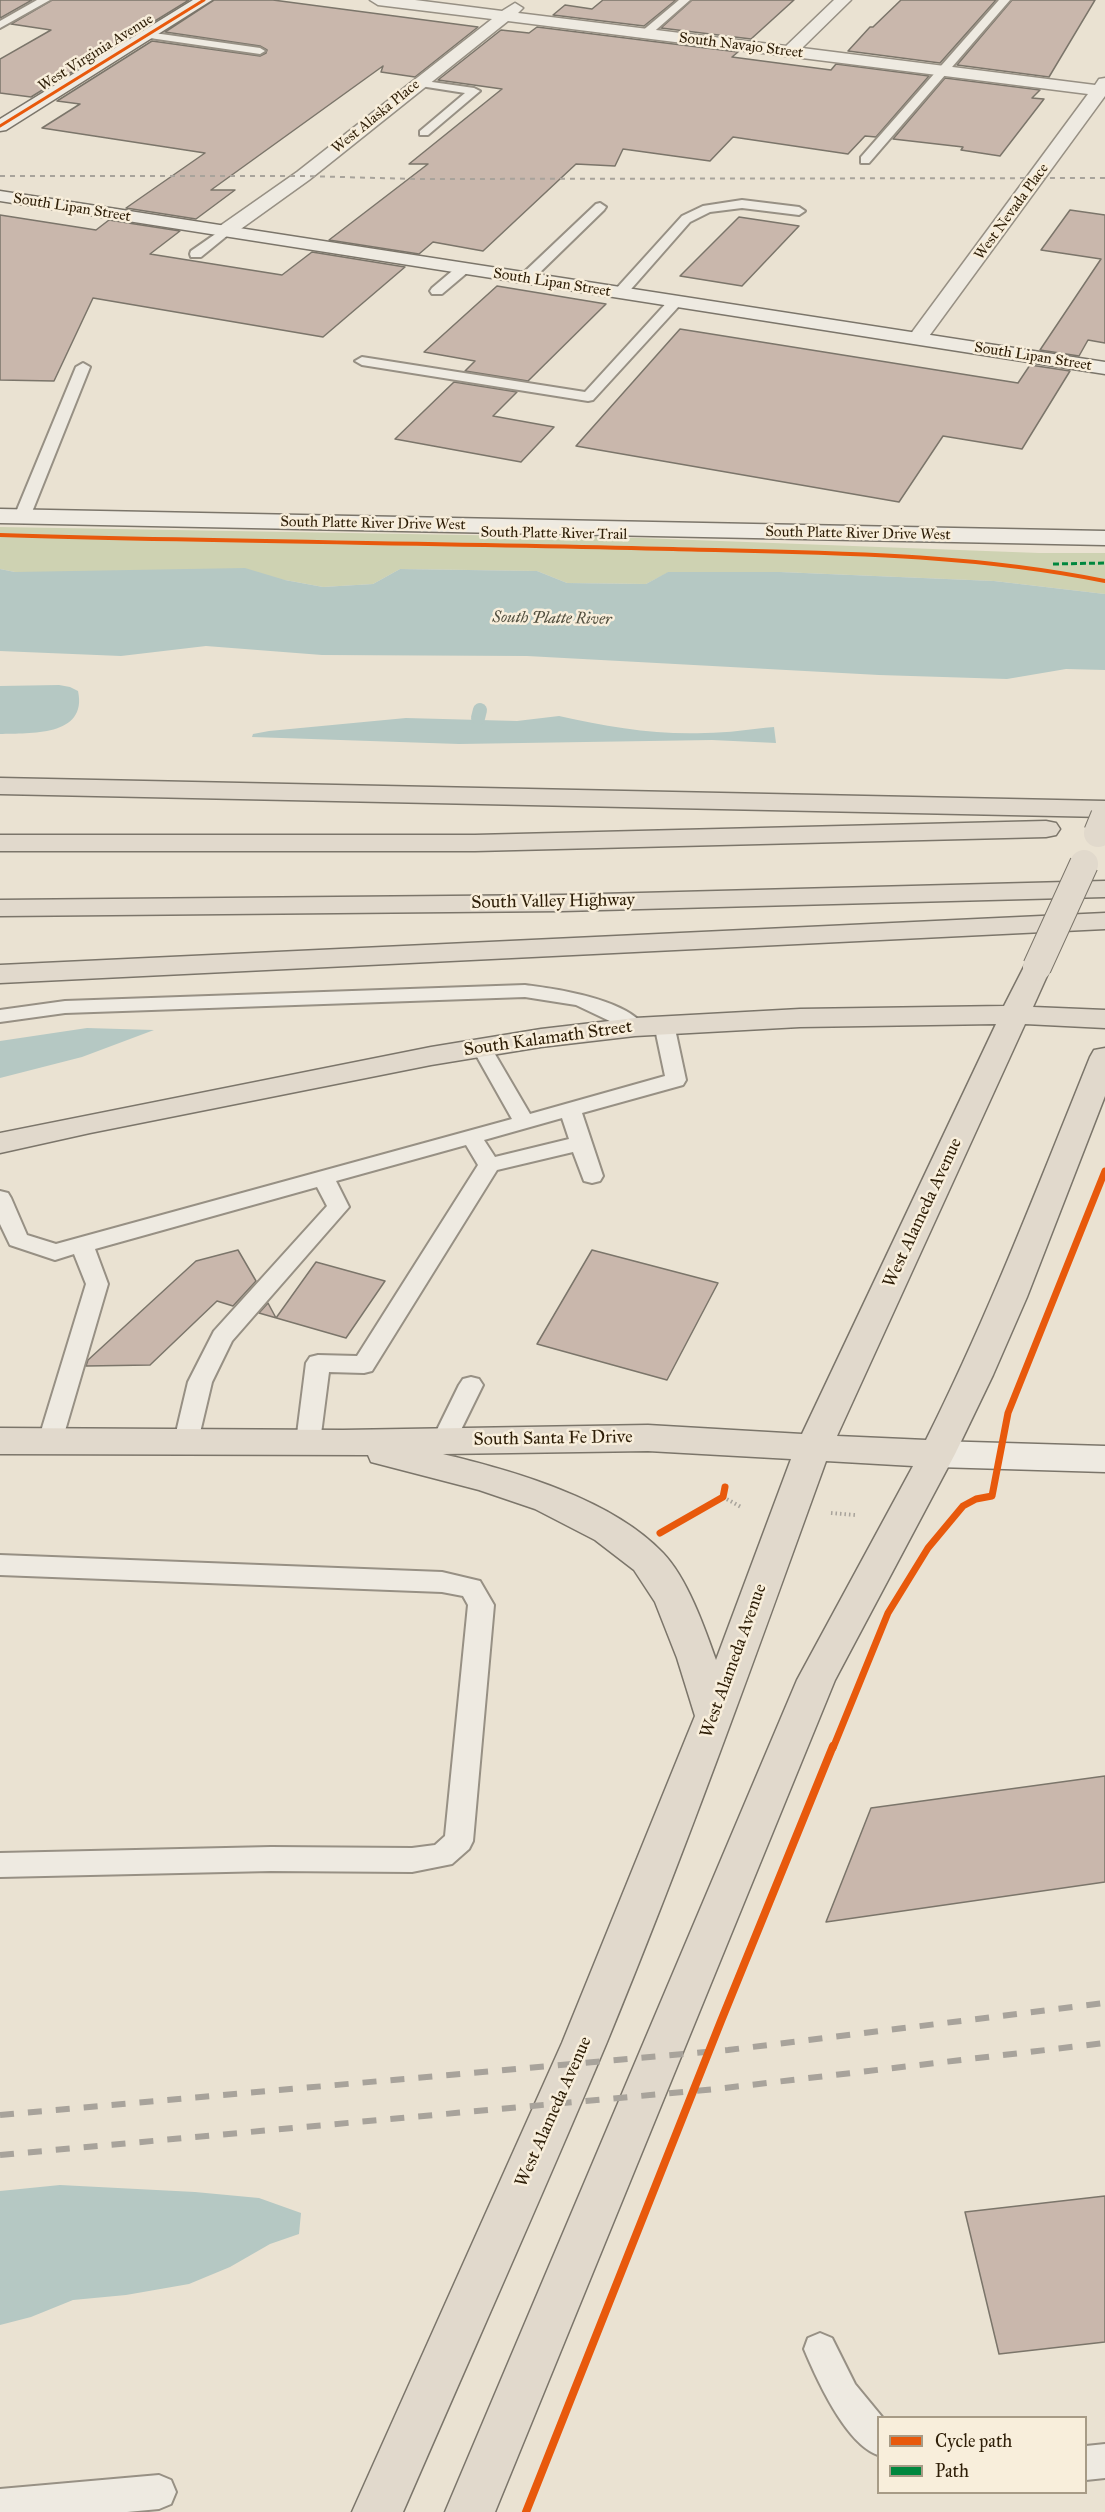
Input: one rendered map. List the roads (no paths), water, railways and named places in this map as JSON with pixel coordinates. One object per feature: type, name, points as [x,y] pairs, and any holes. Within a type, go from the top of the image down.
[{"type":"main road","points":[[0,786],[372,796],[1105,809]]},
{"type":"main road","name":"West Alameda Avenue","points":[[377,2512],[584,2043],[714,1715],[814,1446],[1105,816]]},
{"type":"main road","points":[[0,843],[499,842],[1105,828]]},
{"type":"main road","name":"South Valley Highway","points":[[0,908],[573,902],[1105,889]]},
{"type":"main road","points":[[0,974],[1105,921]]},
{"type":"main road","name":"South Kalamath Street","points":[[0,1143],[243,1092],[482,1047],[650,1025],[800,1018],[1015,1015],[1105,1019]]},
{"type":"main road","points":[[470,2512],[816,1680],[938,1454],[976,1375],[1010,1297],[1105,1057]]},
{"type":"main road","name":"South Santa Fe Drive","points":[[0,1441],[326,1442],[648,1438],[938,1454]]},
{"type":"main road","points":[[326,1442],[450,1469],[555,1502],[622,1539],[652,1565],[674,1603],[691,1641],[714,1715]]},
{"type":"street","name":"West Virginia Avenue","points":[[0,126],[204,0]]},
{"type":"street","name":"South Navajo Street","points":[[378,0],[942,71],[1103,88]]},
{"type":"street","name":"West Alaska Place","points":[[224,232],[303,176],[526,0]]},
{"type":"street","points":[[789,52],[843,0]]},
{"type":"street","name":"West Nevada Place","points":[[917,339],[1103,88]]},
{"type":"street","name":"South Lipan Street","points":[[0,196],[1105,368]]},
{"type":"street","name":"South Platte River Drive West","points":[[11,516],[1105,538]]},
{"type":"street","name":"South Santa Fe Drive","points":[[938,1454],[1105,1459]]},
{"type":"lane","points":[[0,25],[45,0]]},
{"type":"lane","points":[[645,34],[685,0]]},
{"type":"lane","points":[[865,160],[1005,0]]},
{"type":"lane","points":[[147,35],[260,51]]},
{"type":"lane","points":[[418,83],[474,91],[424,133]]},
{"type":"lane","points":[[620,293],[686,219],[707,209],[742,204],[799,211]]},
{"type":"lane","points":[[525,279],[600,207]]},
{"type":"lane","points":[[196,254],[224,232]]},
{"type":"lane","points":[[437,291],[463,269]]},
{"type":"lane","points":[[362,361],[588,397],[675,302]]},
{"type":"lane","points":[[11,516],[83,367]]},
{"type":"lane","points":[[0,1016],[76,1006],[525,991],[582,999],[650,1025],[676,1080],[55,1252],[18,1240],[0,1198]]},
{"type":"lane","points":[[482,1047],[524,1122]]},
{"type":"lane","points":[[570,1110],[592,1176]]},
{"type":"lane","points":[[472,1137],[489,1165]]},
{"type":"lane","points":[[326,1442],[318,1363],[364,1365],[489,1165],[581,1143]]},
{"type":"lane","points":[[186,1441],[200,1382],[222,1337],[338,1207],[324,1178]]},
{"type":"lane","points":[[50,1441],[97,1284],[82,1245]]},
{"type":"lane","points":[[444,1440],[471,1385]]},
{"type":"lane","points":[[0,1565],[442,1582],[471,1588],[481,1605],[459,1841],[442,1856],[412,1860],[271,1859],[0,1865]]},
{"type":"lane","points":[[820,2349],[843,2396],[877,2436]]},
{"type":"lane","points":[[1087,2463],[1105,2461]]},
{"type":"lane","points":[[0,2506],[159,2492]]},
{"type":"water","name":"South Platte River","points":[[245,568],[285,580],[323,587],[373,584],[400,569],[537,571],[567,583],[646,584],[668,572],[780,572],[994,581],[1105,594],[1105,670],[1066,669],[1007,679],[879,675],[527,656],[322,655],[206,646],[121,656],[0,651],[0,569],[15,572]]},
{"type":"water","points":[[59,685],[78,691],[79,706],[74,717],[65,725],[40,732],[0,734],[0,686]]},
{"type":"water","points":[[559,716],[613,727],[668,733],[714,733],[774,727],[776,743],[712,740],[459,744],[252,737],[253,734],[269,731],[406,718],[517,721]]},
{"type":"water","points":[[87,1028],[154,1030],[82,1057],[0,1078],[0,1041]]},
{"type":"water","points":[[60,2185],[195,2192],[259,2198],[301,2213],[299,2234],[270,2244],[230,2267],[189,2284],[126,2295],[73,2300],[31,2317],[0,2325],[0,2191]]},
{"type":"waterway","points":[[478,718],[480,710]]},
{"type":"railway","points":[[0,176],[303,176],[416,179],[1105,178]]},
{"type":"railway","points":[[0,2115],[728,2050],[1105,2003]]},
{"type":"railway","points":[[0,2155],[716,2089],[1105,2043]]}]
